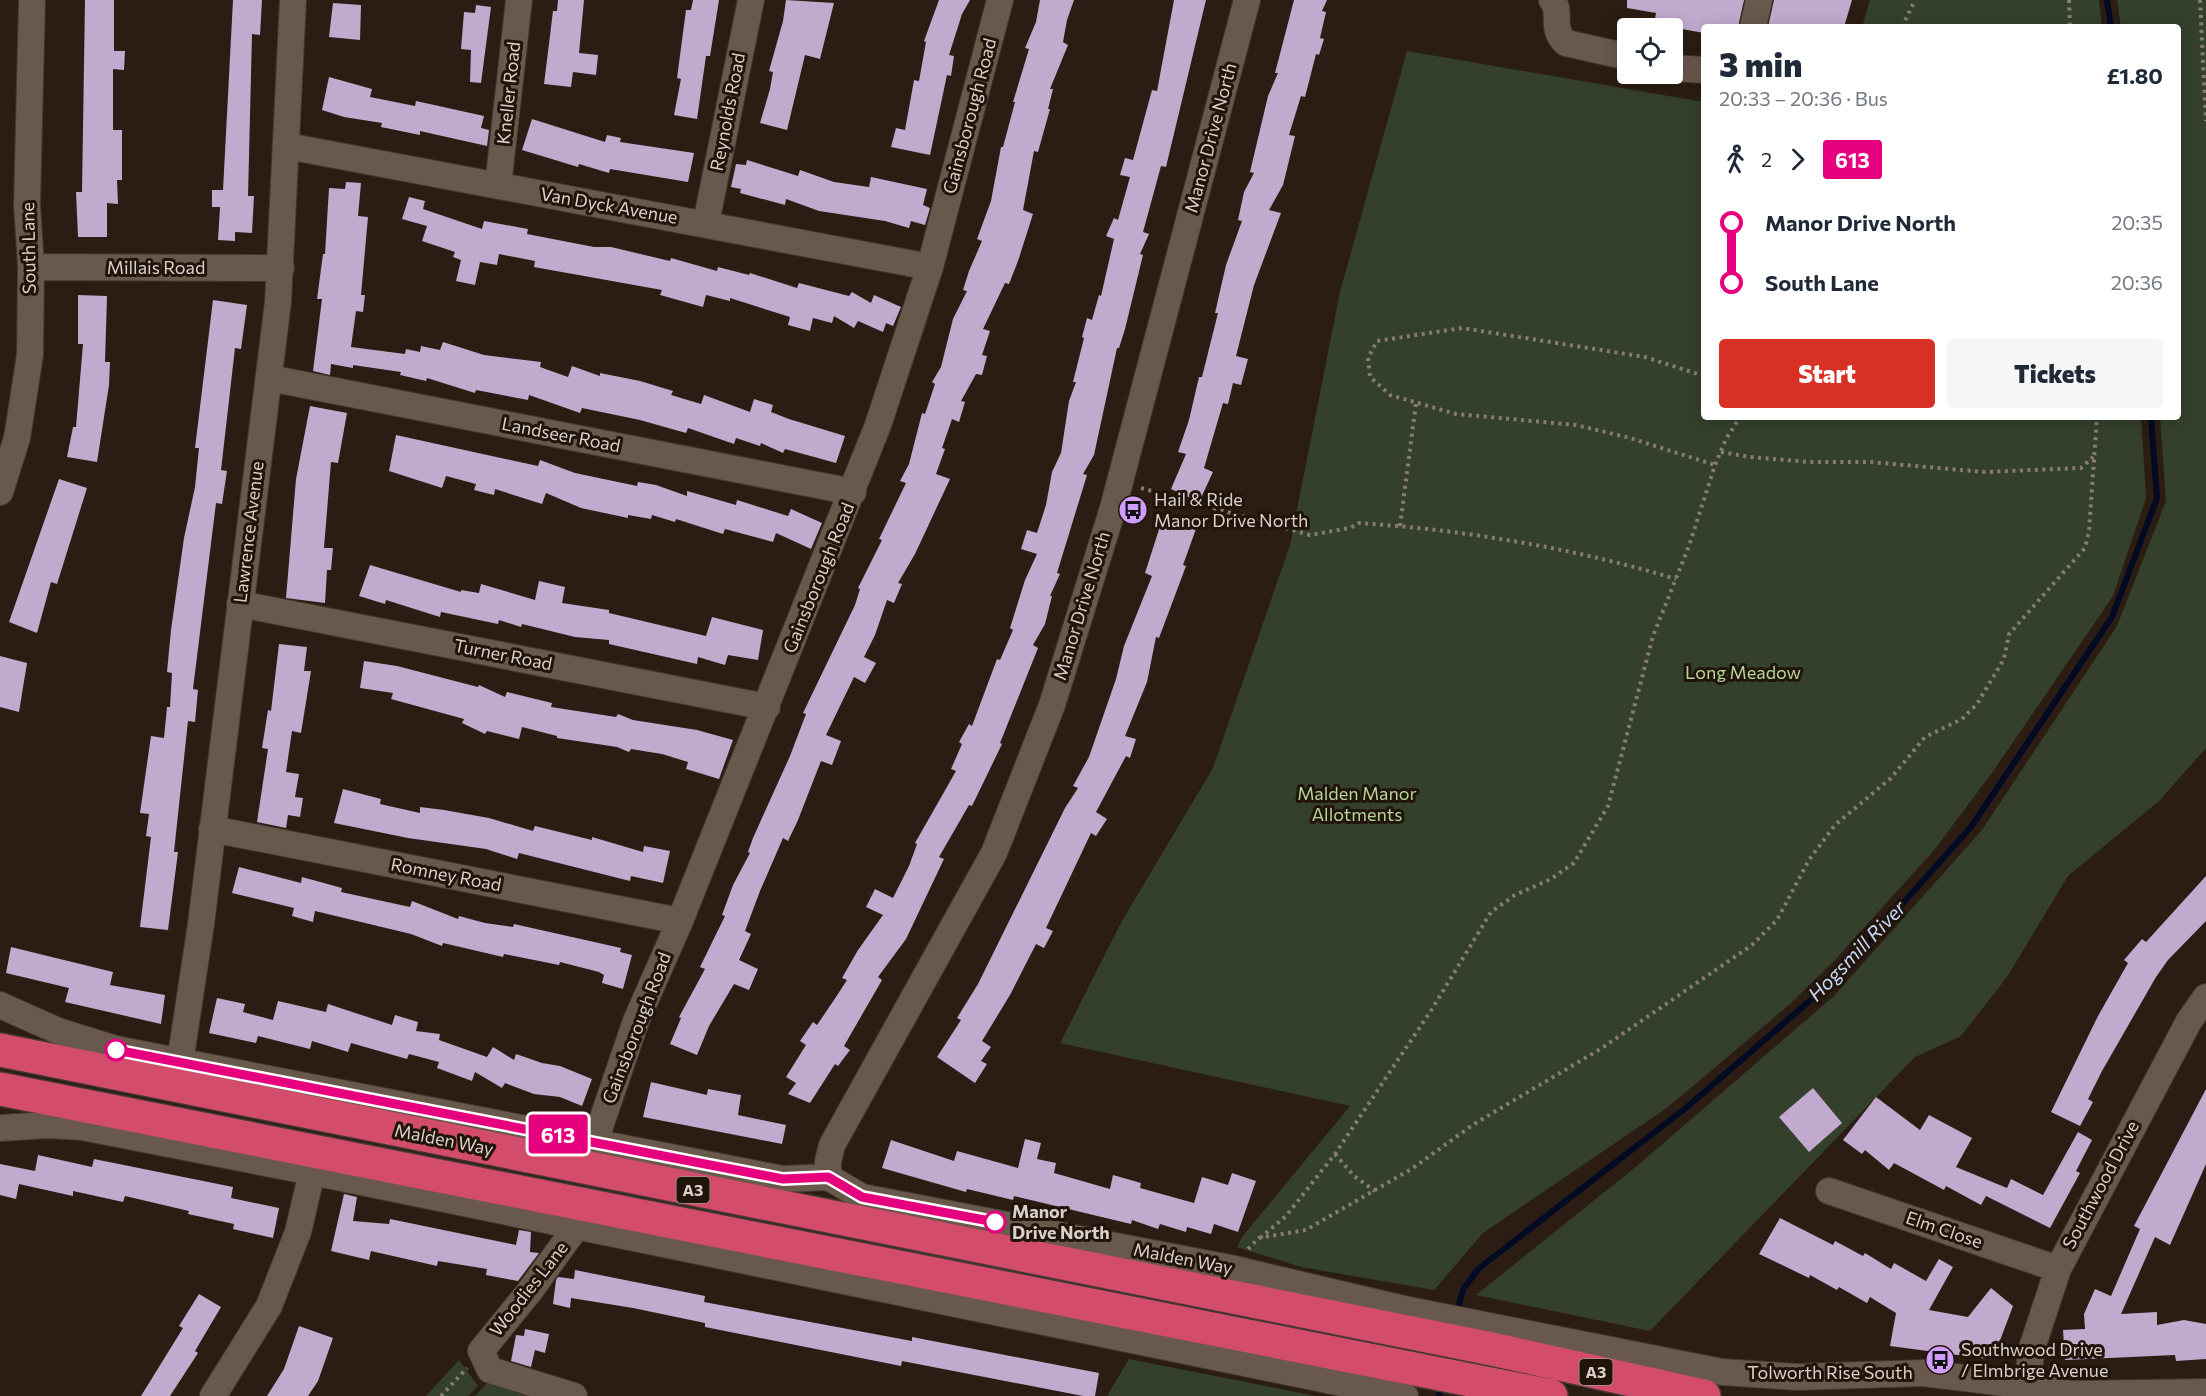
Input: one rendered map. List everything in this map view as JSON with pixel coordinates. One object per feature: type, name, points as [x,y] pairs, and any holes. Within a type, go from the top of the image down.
[{"type":"highway","name":"Malden Way","points":[[6,1049],[1490,1337]]},
{"type":"highway","name":"Malden Way","points":[[10,1095],[1380,1378],[1479,1382],[1551,1396]]},
{"type":"highway","name":"A3","points":[[1490,1337],[1704,1396]]},
{"type":"street","name":"South Lane","points":[[0,492],[17,438],[30,355],[31,267],[27,194],[32,0]]},
{"type":"street","name":"Lawrence Avenue","points":[[180,1062],[212,829],[281,268],[293,0]]},
{"type":"street","name":"Kneller Road","points":[[498,186],[519,0]]},
{"type":"street","name":"Reynolds Road","points":[[706,223],[751,0]]},
{"type":"street","name":"Gainsborough Road","points":[[596,1141],[636,1022],[680,921],[853,492],[930,267],[1000,0]]},
{"type":"street","name":"Manor Drive North","points":[[828,1177],[828,1161],[832,1145],[994,853],[1052,705],[1120,482],[1247,0]]},
{"type":"street","points":[[1552,0],[1556,8],[1555,28],[1559,37],[1566,43],[1617,55]]},
{"type":"street","points":[[1754,24],[1759,0]]},
{"type":"street","points":[[1683,69],[1701,70]]},
{"type":"street","name":"Van Dyck Avenue","points":[[287,146],[706,223],[930,267]]},
{"type":"street","name":"Millais Road","points":[[31,267],[281,268]]},
{"type":"street","name":"Landseer Road","points":[[269,378],[853,492]]},
{"type":"street","name":"Turner Road","points":[[240,604],[767,707]]},
{"type":"street","name":"Romney Road","points":[[212,829],[680,921]]},
{"type":"street","name":"Southwood Drive","points":[[2028,1386],[2031,1351],[2058,1269],[2095,1195],[2204,1002]]},
{"type":"street","name":"Malden Way","points":[[0,1005],[76,1038],[116,1050],[596,1141],[783,1179],[828,1177],[862,1197],[1230,1268],[1395,1318]]},
{"type":"street","name":"Malden Way","points":[[0,1128],[48,1125],[82,1127],[577,1226],[1380,1378],[1405,1396]]},
{"type":"street","points":[[213,1396],[269,1306],[298,1232],[312,1172]]},
{"type":"street","name":"Elm Close","points":[[1829,1191],[2058,1269]]},
{"type":"street","name":"Woodies Lane","points":[[481,1351],[529,1292],[577,1226]]},
{"type":"street","name":"Tolworth Rise South","points":[[1490,1337],[1722,1372],[1797,1377],[1923,1373],[2072,1394],[2206,1392]]},
{"type":"street","points":[[481,1351],[490,1370],[574,1396]]},
{"type":"path","points":[[1903,24],[1915,0]]},
{"type":"path","points":[[2068,0],[2070,24]]},
{"type":"path","points":[[2202,1],[2201,62],[2206,122]]},
{"type":"path","points":[[1701,375],[1645,357],[1462,328],[1377,341],[1368,358],[1371,377],[1390,395],[1456,414],[1576,425],[1630,438],[1715,465]]},
{"type":"path","points":[[1400,526],[1416,403]]},
{"type":"path","points":[[1230,1268],[1286,1216],[1335,1154],[1432,1009],[1491,912],[1515,895],[1551,879],[1574,863],[1586,844],[1608,806],[1653,636],[1676,579],[1715,465],[1738,420]]},
{"type":"path","points":[[1259,1239],[1306,1230],[1375,1191],[1413,1168],[1474,1124],[1602,1048],[1752,945],[1777,920],[1809,860],[1835,825],[1891,778],[1925,736],[1962,718],[1977,704],[2004,659],[2010,634],[2085,548],[2089,531],[2097,420]]},
{"type":"path","points":[[1721,452],[1809,462],[1870,462],[1984,472],[2081,468],[2094,457]]},
{"type":"path","points":[[1120,482],[1310,535],[1350,528],[1359,523],[1453,532],[1589,556],[1676,579]]},
{"type":"path","points":[[1335,1154],[1354,1176],[1375,1191]]},
{"type":"path","points":[[441,1396],[481,1351]]},
{"type":"green space","points":[[1870,0],[2099,0],[2102,24],[1863,24]]},
{"type":"green space","points":[[2117,0],[2206,0],[2206,748],[2159,801],[2068,876],[2007,977],[1961,1036],[1915,1057],[1650,1331],[1476,1295],[1637,1166],[1834,996],[1982,830],[2117,626],[2166,501],[2160,420],[2181,420],[2181,24],[2121,24]]},
{"type":"green space","name":"Long Meadow","points":[[1407,51],[1701,101],[1701,420],[2141,420],[2146,498],[2113,596],[1994,770],[1935,849],[1835,960],[1789,1005],[1668,1107],[1483,1233],[1434,1290],[1301,1267],[1237,1247],[1242,1237],[1350,1106],[1060,1043],[1122,921],[1213,768],[1290,545],[1340,292]]},
{"type":"green space","points":[[1129,1359],[1316,1396],[1107,1396]]},
{"type":"green space","points":[[459,1360],[478,1386],[468,1396],[426,1396]]},
{"type":"green space","points":[[488,1382],[530,1396],[475,1396]]},
{"type":"building","points":[[85,0],[114,0],[114,51],[125,51],[124,70],[113,69],[113,130],[122,130],[122,180],[117,180],[118,204],[107,203],[107,237],[78,237],[76,192],[82,192]]},
{"type":"building","points":[[233,0],[262,0],[260,35],[252,34],[248,196],[254,196],[252,233],[235,232],[235,241],[218,240],[220,207],[212,207],[212,190],[223,190]]},
{"type":"building","points":[[558,0],[584,0],[579,53],[598,55],[596,75],[573,72],[571,87],[544,84],[553,11],[557,11]]},
{"type":"building","points":[[693,0],[719,0],[710,56],[706,56],[697,119],[674,115],[681,79],[677,78],[686,10],[691,10]]},
{"type":"building","points":[[786,0],[834,3],[820,59],[805,55],[787,130],[760,123],[770,89],[773,72],[769,71],[783,21]]},
{"type":"building","points":[[939,0],[970,0],[962,14],[949,55],[954,56],[951,76],[947,75],[930,155],[891,147],[896,128],[905,130],[914,80],[919,81],[926,42],[924,41]]},
{"type":"building","points":[[1040,0],[1074,0],[1063,42],[1068,45],[1050,89],[1053,89],[1048,109],[1050,109],[1038,152],[1034,151],[1023,210],[1033,214],[1009,284],[1005,283],[983,329],[990,331],[982,355],[987,356],[982,375],[976,374],[961,401],[965,402],[959,422],[952,419],[942,448],[945,449],[936,474],[950,479],[915,554],[898,583],[902,584],[894,603],[887,600],[875,635],[864,657],[876,663],[865,683],[854,677],[826,735],[841,741],[832,765],[821,761],[798,820],[788,841],[783,838],[760,891],[745,931],[751,934],[739,960],[758,969],[749,990],[734,984],[709,1026],[697,1055],[670,1044],[681,1018],[679,1017],[705,969],[700,967],[725,916],[722,915],[733,885],[750,853],[748,852],[753,838],[790,756],[806,714],[803,713],[855,605],[860,589],[858,588],[882,540],[879,539],[906,483],[900,481],[909,464],[922,413],[925,414],[935,384],[932,382],[941,367],[953,319],[967,291],[963,290],[982,241],[977,239],[991,201],[1001,147],[1003,147],[1015,102],[1013,102],[1029,49],[1025,48],[1036,22]]},
{"type":"building","points":[[1174,0],[1206,0],[1166,167],[1161,166],[1143,232],[1149,234],[1140,254],[1143,255],[1125,329],[1119,348],[1117,348],[1094,455],[1083,474],[1087,475],[1057,573],[1060,574],[1050,596],[1052,596],[1045,624],[1033,645],[1038,648],[1000,743],[1002,744],[972,806],[969,805],[939,857],[944,859],[906,939],[878,977],[882,980],[844,1046],[850,1050],[838,1066],[835,1064],[810,1103],[788,1094],[796,1083],[786,1077],[806,1045],[800,1041],[813,1022],[817,1025],[834,1000],[847,980],[842,978],[858,950],[883,915],[866,907],[875,889],[893,898],[909,866],[917,844],[915,843],[956,771],[951,769],[962,744],[959,742],[969,724],[972,726],[997,659],[1000,660],[1013,630],[1010,628],[1025,580],[1037,554],[1021,549],[1027,530],[1037,533],[1046,505],[1052,472],[1061,453],[1069,401],[1076,382],[1073,382],[1084,338],[1082,337],[1087,318],[1092,320],[1099,295],[1101,296],[1114,239],[1106,236],[1114,218],[1118,220],[1130,177],[1120,175],[1125,158],[1133,160],[1152,90],[1157,91]]},
{"type":"building","points":[[1294,0],[1327,0],[1322,11],[1326,12],[1320,38],[1324,39],[1319,55],[1316,54],[1305,97],[1301,96],[1289,135],[1295,136],[1283,185],[1269,210],[1281,213],[1254,285],[1236,356],[1248,359],[1241,385],[1233,383],[1228,404],[1223,403],[1204,468],[1213,472],[1199,502],[1171,489],[1186,454],[1178,452],[1189,420],[1199,377],[1202,377],[1218,313],[1215,313],[1226,265],[1242,221],[1238,220],[1244,192],[1254,173],[1250,172],[1268,96],[1278,73],[1275,73]]},
{"type":"building","points":[[1627,0],[1744,0],[1739,24],[1701,24],[1701,32],[1683,29],[1683,18],[1655,18],[1656,13],[1627,8]]},
{"type":"building","points":[[1774,0],[1852,0],[1845,24],[1769,24]]},
{"type":"building","points":[[333,3],[361,5],[360,40],[329,37]]},
{"type":"building","points":[[476,5],[491,7],[481,83],[470,82],[471,50],[461,49],[464,12],[475,13]]},
{"type":"building","points":[[329,77],[372,89],[370,97],[415,106],[416,101],[484,116],[481,128],[489,130],[487,146],[420,131],[420,135],[381,127],[382,123],[344,117],[322,110]]},
{"type":"building","points":[[532,119],[605,142],[607,135],[621,138],[620,142],[694,153],[688,182],[610,169],[609,173],[579,164],[578,167],[522,150]]},
{"type":"building","points":[[747,160],[798,176],[800,170],[834,182],[869,187],[871,177],[927,189],[923,205],[930,208],[925,225],[911,221],[909,228],[885,221],[819,211],[786,199],[785,205],[740,193],[741,189],[731,187],[736,164],[746,165]]},
{"type":"building","points":[[346,182],[361,183],[358,216],[368,217],[361,295],[365,295],[363,312],[356,311],[351,347],[405,354],[406,349],[420,352],[421,346],[440,350],[443,342],[484,355],[541,362],[540,367],[568,377],[572,366],[600,376],[600,373],[640,381],[673,391],[671,395],[701,404],[704,395],[750,412],[754,399],[773,405],[771,412],[845,436],[836,463],[785,449],[783,453],[761,443],[760,446],[736,438],[734,444],[688,428],[686,433],[640,420],[582,408],[580,413],[529,395],[528,400],[476,390],[475,393],[427,378],[426,381],[400,375],[401,372],[331,364],[330,375],[313,371],[322,299],[317,299],[323,254],[325,254],[329,188],[345,189]]},
{"type":"building","points":[[409,197],[425,201],[423,209],[482,229],[484,221],[528,229],[527,234],[594,247],[611,247],[670,261],[671,258],[717,271],[718,267],[749,275],[750,273],[797,288],[799,283],[849,296],[852,292],[871,303],[874,295],[901,307],[893,326],[886,323],[883,332],[858,321],[854,328],[834,316],[832,323],[813,318],[810,331],[788,325],[790,317],[730,298],[730,301],[706,295],[703,307],[660,295],[662,290],[534,267],[535,261],[499,254],[497,265],[480,262],[475,285],[456,281],[461,260],[453,257],[455,252],[422,241],[427,226],[402,219]]},
{"type":"building","points":[[78,295],[107,296],[105,362],[110,362],[109,385],[97,462],[67,457],[73,427],[76,427],[83,344],[78,344]]},
{"type":"building","points":[[213,300],[247,305],[241,349],[235,348],[221,470],[227,471],[222,504],[216,503],[193,689],[198,690],[195,722],[188,721],[174,852],[178,852],[168,930],[140,927],[151,837],[146,836],[149,814],[140,813],[151,736],[164,738],[167,707],[170,707],[172,673],[167,672],[171,630],[184,538],[195,487],[199,448],[195,448]]},
{"type":"building","points":[[310,406],[347,413],[338,463],[331,462],[324,548],[333,548],[331,570],[327,570],[325,603],[286,598],[296,479]]},
{"type":"building","points":[[396,435],[538,466],[540,460],[575,473],[637,486],[638,482],[656,485],[687,496],[687,491],[736,505],[737,500],[788,516],[791,509],[822,523],[811,549],[776,533],[773,542],[725,529],[723,534],[676,519],[675,522],[652,515],[651,519],[628,515],[628,518],[581,508],[546,493],[542,504],[495,489],[494,495],[474,490],[476,484],[446,476],[442,488],[389,471]]},
{"type":"building","points":[[59,479],[87,488],[57,584],[51,582],[37,633],[9,622]]},
{"type":"building","points":[[1163,517],[1196,529],[1183,565],[1186,566],[1159,638],[1156,637],[1147,682],[1125,736],[1136,739],[1130,758],[1126,756],[1096,812],[1107,819],[1096,836],[1091,833],[1046,928],[1053,931],[1044,948],[1036,944],[1010,995],[982,1041],[991,1047],[981,1061],[987,1064],[975,1083],[937,1057],[961,1020],[957,1018],[978,984],[1065,808],[1078,788],[1073,786],[1089,757],[1116,679],[1124,646],[1152,576],[1145,573]]},
{"type":"building","points":[[370,565],[461,592],[461,590],[479,593],[481,584],[535,600],[539,581],[565,587],[562,603],[609,610],[609,613],[706,636],[712,617],[763,630],[758,660],[728,655],[725,665],[698,657],[697,664],[609,644],[609,640],[575,637],[522,624],[521,627],[499,620],[498,624],[441,612],[440,617],[386,600],[385,604],[359,596]]},
{"type":"building","points":[[279,644],[307,647],[304,671],[311,671],[301,733],[292,731],[286,772],[299,774],[295,797],[303,798],[300,817],[288,815],[286,828],[257,822],[268,749],[262,748],[268,710],[271,711]]},
{"type":"building","points":[[0,656],[27,663],[19,712],[0,707]]},
{"type":"building","points":[[364,661],[397,666],[478,687],[479,685],[505,697],[507,692],[552,703],[551,707],[616,717],[618,714],[633,720],[697,730],[733,740],[719,779],[686,769],[688,762],[662,754],[631,749],[629,752],[617,747],[557,738],[557,736],[522,727],[519,739],[487,731],[485,734],[462,723],[464,719],[391,699],[393,693],[360,688]]},
{"type":"building","points":[[343,789],[381,799],[380,804],[420,813],[420,807],[444,810],[489,818],[533,831],[535,826],[592,840],[592,837],[643,852],[644,846],[670,851],[663,883],[631,876],[630,881],[519,853],[517,859],[486,849],[408,838],[334,823]]},
{"type":"building","points":[[239,867],[301,883],[302,877],[342,888],[341,892],[410,907],[412,901],[458,919],[459,916],[513,927],[514,924],[621,948],[620,952],[632,955],[623,989],[602,983],[604,975],[599,972],[560,962],[559,965],[504,954],[503,957],[443,943],[442,946],[411,934],[315,911],[313,922],[292,916],[294,908],[232,893]]},
{"type":"building","points":[[2206,876],[2206,921],[2168,960],[2156,977],[2102,1071],[2088,1099],[2093,1102],[2080,1126],[2051,1112],[2098,1016],[2128,963],[2124,960],[2142,939],[2146,942]]},
{"type":"building","points":[[11,947],[113,972],[110,985],[165,995],[161,1024],[65,1002],[69,988],[6,973]]},
{"type":"building","points":[[217,998],[245,1004],[243,1012],[273,1020],[278,1001],[326,1012],[328,1004],[392,1025],[395,1015],[418,1022],[416,1031],[440,1034],[439,1040],[487,1057],[493,1047],[514,1060],[516,1054],[542,1063],[560,1066],[592,1079],[582,1106],[560,1097],[534,1094],[505,1083],[502,1088],[475,1072],[472,1081],[437,1068],[439,1062],[409,1054],[407,1059],[351,1043],[348,1052],[312,1041],[310,1049],[258,1036],[256,1043],[209,1033]]},
{"type":"building","points":[[651,1082],[707,1095],[708,1089],[741,1095],[738,1115],[786,1125],[782,1144],[643,1117]]},
{"type":"building","points":[[1813,1088],[1842,1123],[1809,1152],[1779,1117]]},
{"type":"building","points":[[2206,1089],[2206,1164],[2170,1245],[2155,1237],[2121,1314],[2157,1312],[2157,1325],[2184,1320],[2206,1324],[2206,1359],[2176,1361],[2175,1355],[2065,1360],[2063,1330],[2085,1329],[2084,1314],[2095,1289],[2111,1296],[2140,1229],[2134,1226]]},
{"type":"building","points":[[1876,1097],[1920,1130],[1929,1115],[1972,1138],[1956,1167],[2007,1188],[2011,1179],[2043,1195],[2078,1132],[2092,1140],[2076,1171],[2080,1173],[2050,1228],[1986,1196],[1981,1205],[1946,1186],[1944,1190],[1894,1163],[1889,1170],[1865,1150],[1862,1154],[1843,1140]]},
{"type":"building","points":[[1025,1139],[1041,1143],[1037,1159],[1056,1163],[1054,1173],[1110,1189],[1113,1175],[1141,1183],[1140,1188],[1194,1203],[1202,1177],[1228,1185],[1232,1173],[1256,1181],[1238,1232],[1214,1224],[1211,1234],[1187,1227],[1186,1232],[1160,1224],[1158,1229],[1132,1220],[1131,1224],[1014,1196],[1013,1200],[967,1189],[966,1192],[882,1168],[891,1140],[954,1161],[957,1151],[1018,1168]]},
{"type":"building","points":[[38,1155],[92,1167],[94,1159],[233,1187],[231,1198],[279,1208],[273,1238],[233,1229],[234,1224],[188,1214],[189,1211],[125,1196],[123,1202],[73,1191],[73,1196],[19,1184],[16,1199],[0,1195],[0,1164],[35,1171]]},
{"type":"building","points":[[344,1194],[357,1197],[353,1221],[389,1224],[390,1219],[516,1245],[519,1230],[531,1232],[530,1252],[539,1253],[518,1281],[486,1275],[487,1269],[438,1261],[437,1266],[371,1251],[369,1260],[331,1251]]},
{"type":"building","points":[[1780,1218],[1833,1245],[1835,1241],[1863,1256],[1865,1253],[1891,1269],[1894,1263],[1926,1281],[1939,1259],[1953,1267],[1929,1310],[1968,1317],[1991,1288],[2013,1306],[1999,1343],[1992,1342],[1988,1359],[1890,1346],[1896,1313],[1870,1297],[1867,1303],[1839,1287],[1837,1290],[1810,1275],[1809,1278],[1759,1254]]},
{"type":"building","points":[[575,1270],[705,1296],[704,1302],[912,1341],[912,1337],[1099,1373],[1095,1396],[1083,1396],[902,1361],[901,1366],[705,1327],[705,1323],[633,1308],[571,1298],[570,1308],[553,1304],[556,1280],[558,1277],[574,1279]]},
{"type":"building","points":[[199,1294],[221,1307],[195,1351],[198,1353],[170,1396],[141,1396],[183,1328],[179,1326]]},
{"type":"building","points":[[299,1326],[333,1338],[318,1381],[308,1396],[267,1396],[284,1369]]},
{"type":"building","points":[[525,1329],[549,1334],[545,1353],[535,1350],[531,1367],[511,1361],[516,1335],[524,1336]]},
{"type":"waterway","name":"Hogsmill River","points":[[2107,0],[2111,24]]},
{"type":"waterway","name":"Hogsmill River","points":[[1457,1313],[1463,1290],[1478,1269],[1687,1107],[1836,978],[1971,827],[2112,617],[2157,498],[2151,420]]},
{"type":"waterway","name":"Hogsmill River","points":[[1439,1396],[1441,1385]]},
{"type":"bus line","name":"613","points":[[116,1050],[596,1141],[783,1179],[828,1177],[862,1197],[995,1222]]},
{"type":"place","name":"Hail & Ride Manor Drive North","points":[[1133,510]]},
{"type":"place","name":"Manor Drive North","points":[[995,1222]]},
{"type":"place","name":"Southwood Drive / Elmbrige Avenue","points":[[1940,1360]]},
{"type":"park label","name":"Malden Manor Allotments","points":[[1357,804]]}]
